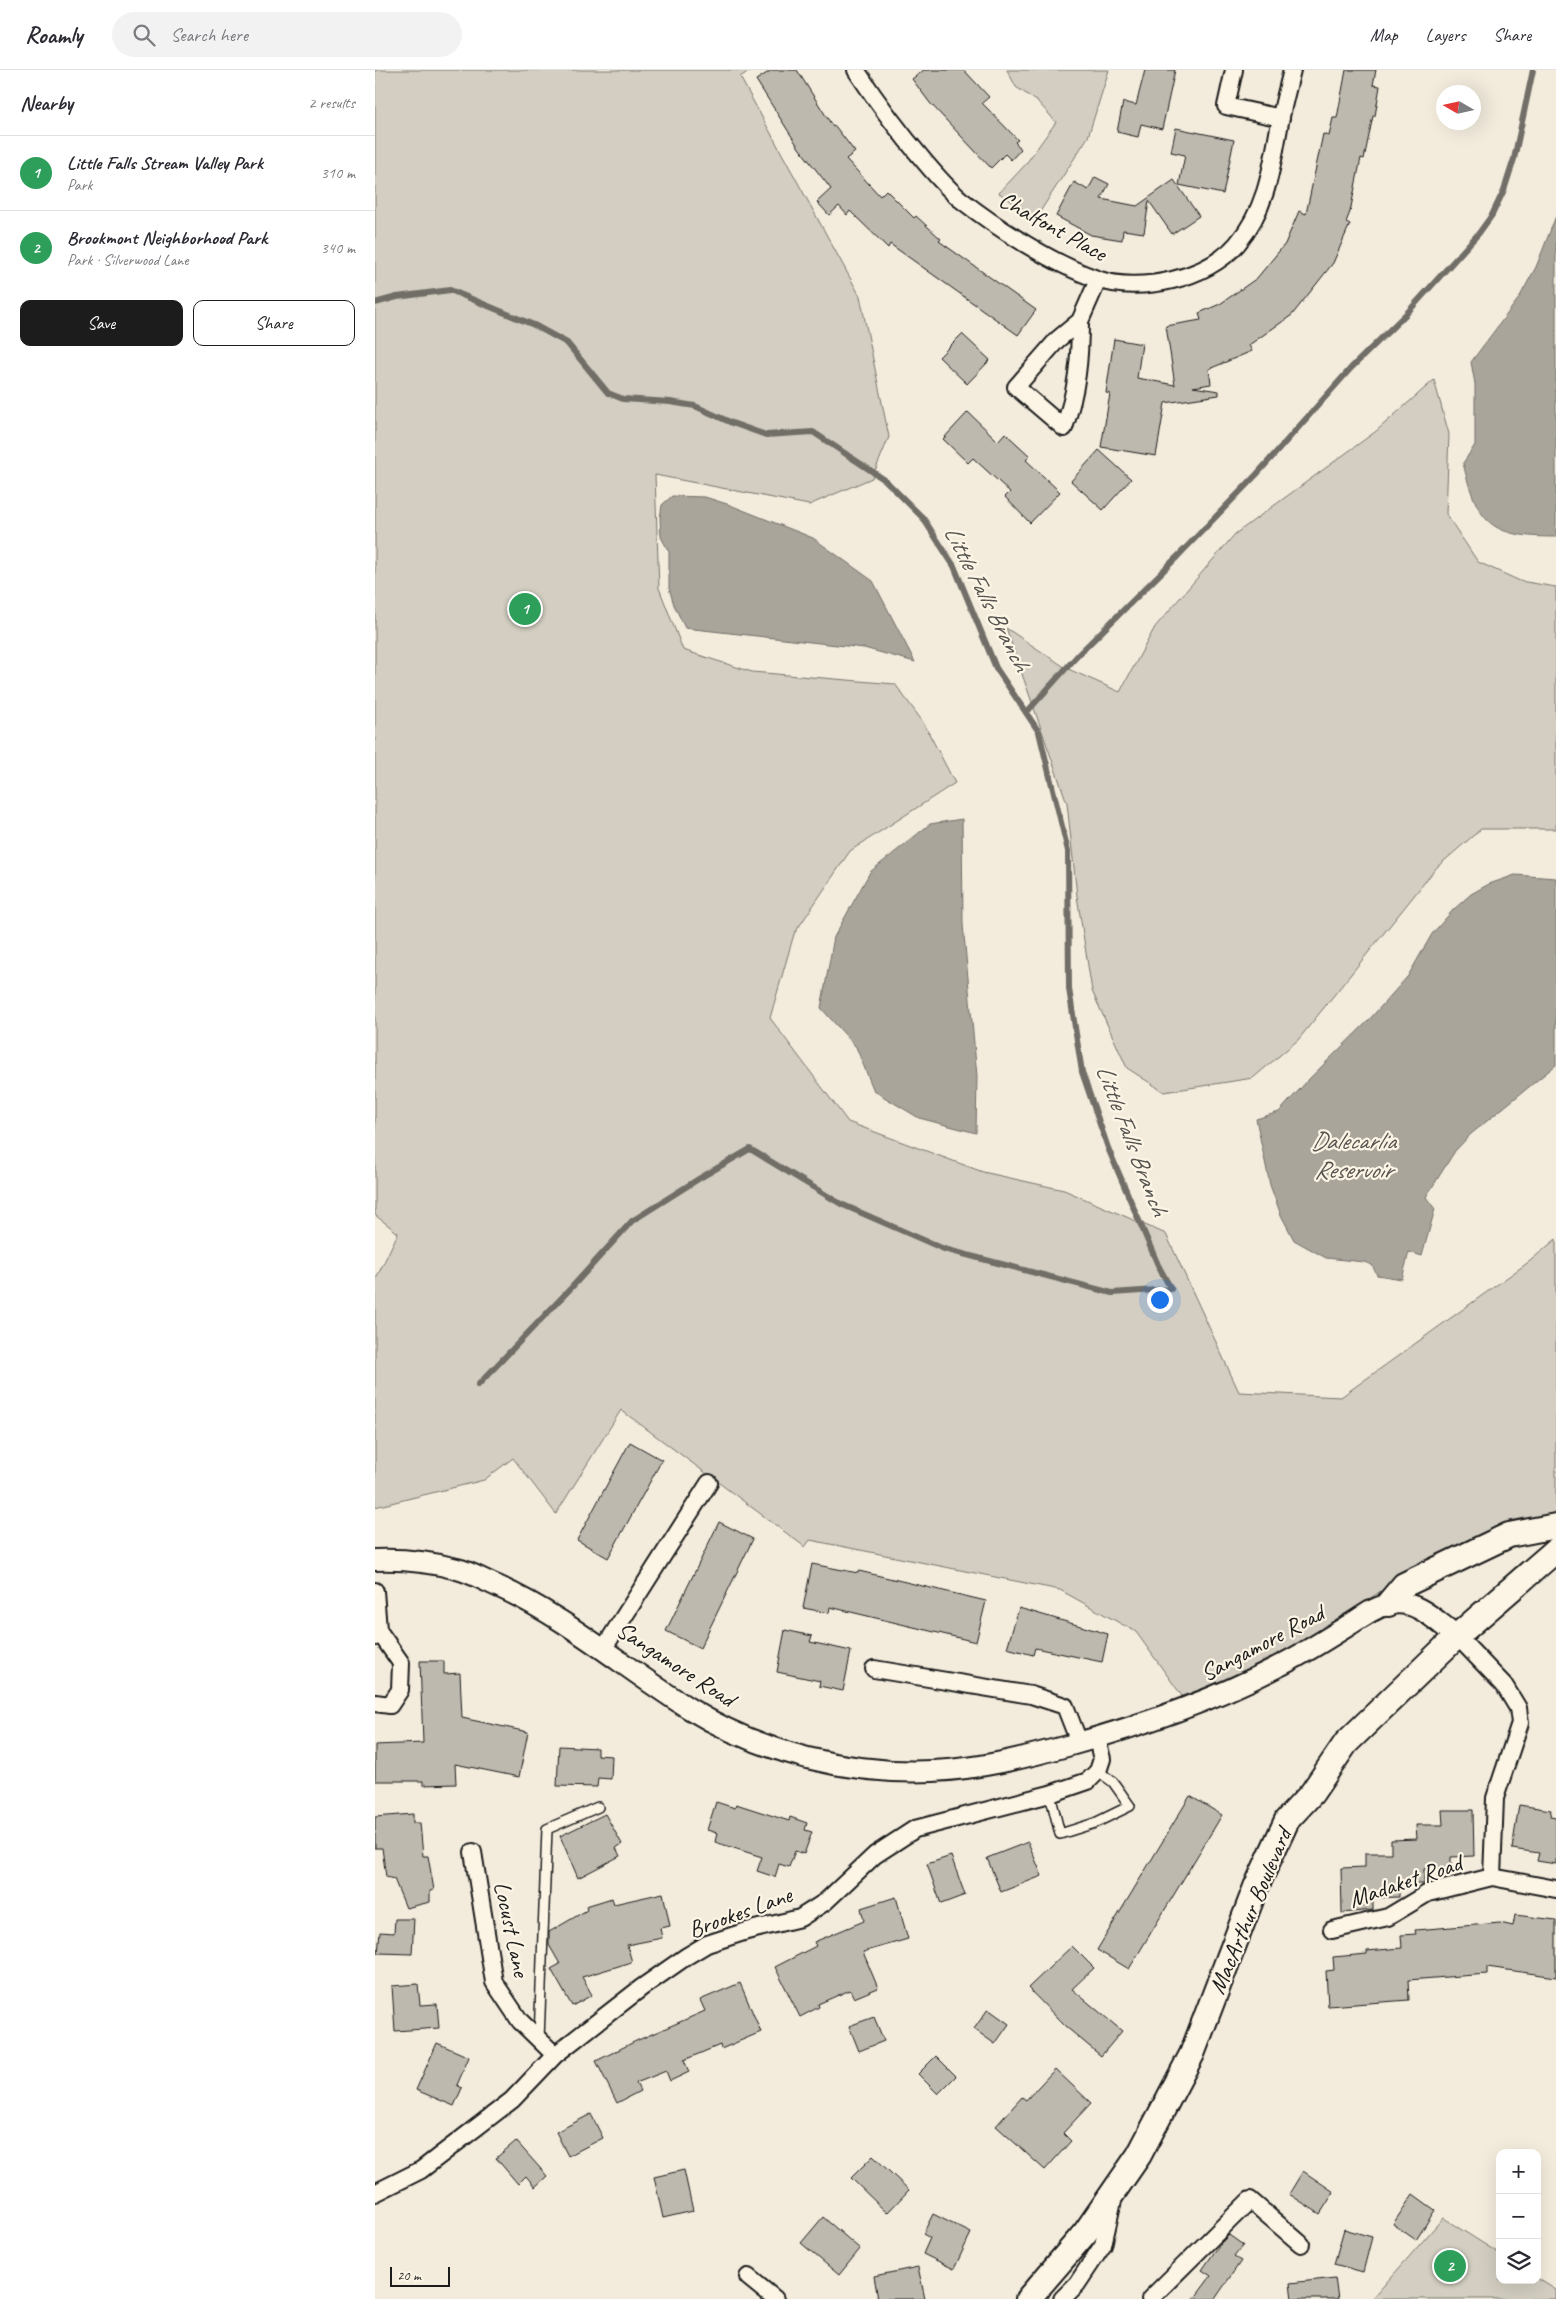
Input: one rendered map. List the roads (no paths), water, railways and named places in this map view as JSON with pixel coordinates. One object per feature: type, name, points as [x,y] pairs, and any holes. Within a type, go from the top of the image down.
[{"type":"main road","points":[[1388,1604],[1404,1585],[1509,1535],[1556,1526]]},
{"type":"main road","name":"MacArthur Boulevard","points":[[1028,2299],[1085,2232],[1139,2155],[1192,2054],[1256,1887],[1287,1820],[1312,1793],[1346,1744],[1457,1636],[1556,1550]]},
{"type":"street","name":"Chalfont Place","points":[[856,70],[881,109],[939,177],[960,198],[1020,239],[1066,266],[1098,280],[1124,284],[1170,282],[1203,270],[1236,246],[1260,208],[1269,184],[1292,70]]},
{"type":"street","points":[[1234,70],[1226,106],[1281,118]]},
{"type":"street","points":[[1080,321],[1057,340],[1017,387],[1064,428],[1074,399],[1080,363],[1080,321],[1098,280]]},
{"type":"street","points":[[604,1648],[709,1483]]},
{"type":"street","name":"Sangamore Road","points":[[375,1560],[399,1560],[459,1569],[531,1600],[604,1648],[691,1710],[769,1746],[832,1764],[868,1770],[897,1772],[952,1770],[997,1764],[1088,1741],[1223,1694],[1298,1657],[1373,1610],[1388,1604],[1404,1602],[1417,1607],[1457,1636]]},
{"type":"street","points":[[375,1591],[376,1633],[401,1663],[400,1690],[390,1705],[375,1703]]},
{"type":"street","name":"Madaket Road","points":[[1457,1636],[1504,1685],[1518,1708],[1520,1724],[1495,1798],[1493,1877]]},
{"type":"street","points":[[874,1669],[1031,1695],[1065,1706],[1102,1759],[1098,1771]]},
{"type":"street","name":"Brookes Lane","points":[[375,2193],[421,2170],[505,2106],[555,2055],[641,1988],[707,1944],[747,1931],[800,1918],[825,1902],[875,1854],[915,1829],[1050,1794],[1088,1781],[1098,1771]]},
{"type":"street","name":"Locust Lane","points":[[473,1852],[494,1982],[520,2021],[555,2055]]},
{"type":"street","name":"Madaket Road","points":[[1333,1930],[1388,1917],[1428,1893],[1493,1877],[1556,1889]]},
{"type":"street","points":[[1062,2299],[1077,2284],[1103,2245],[1115,2188]]},
{"type":"street","points":[[1150,2299],[1250,2200],[1301,2244]]},
{"type":"street","points":[[748,2277],[775,2299]]},
{"type":"lane","points":[[1050,1794],[1060,1834],[1095,1824],[1131,1806],[1113,1782],[1098,1771]]},
{"type":"lane","points":[[539,2039],[547,1829],[598,1807]]},
{"type":"water","points":[[1556,216],[1556,537],[1516,534],[1502,530],[1491,523],[1482,514],[1475,501],[1463,463],[1475,445],[1475,384],[1471,362],[1519,298],[1536,267]]},
{"type":"water","points":[[672,496],[705,497],[813,538],[873,581],[915,662],[864,648],[685,628],[674,605],[669,588],[669,552],[661,537],[660,518],[662,505]]},
{"type":"water","points":[[962,819],[963,924],[977,1076],[976,1133],[919,1118],[874,1091],[856,1047],[821,1008],[834,937],[870,872],[930,824]]},
{"type":"water","name":"Dalecarlia Reservoir","points":[[1515,875],[1556,878],[1556,1065],[1471,1134],[1455,1151],[1426,1197],[1435,1209],[1422,1256],[1409,1252],[1402,1279],[1377,1275],[1372,1265],[1364,1262],[1326,1258],[1294,1240],[1281,1215],[1270,1185],[1256,1119],[1279,1112],[1310,1078],[1368,1021],[1408,976],[1432,934],[1453,910],[1471,894],[1489,884]]},
{"type":"waterway","points":[[1026,713],[1078,655],[1257,474],[1351,368],[1407,313],[1479,233],[1492,215],[1504,190],[1514,159],[1533,70]]},
{"type":"waterway","name":"Little Falls Branch","points":[[375,303],[397,297],[450,290],[534,325],[567,343],[608,393],[623,399],[670,402],[695,406],[732,423],[766,435],[813,432],[885,480],[923,518],[954,566],[996,668],[1039,732],[1068,851],[1069,989],[1082,1072],[1108,1148],[1158,1265],[1171,1289],[1112,1293],[944,1249],[841,1204],[750,1149],[632,1221],[478,1385]]},
{"type":"place","name":"Little Falls Stream Valley Park","points":[[525,609]]},
{"type":"place","name":"Brookmont Neighborhood Park","points":[[1450,2266]]}]
